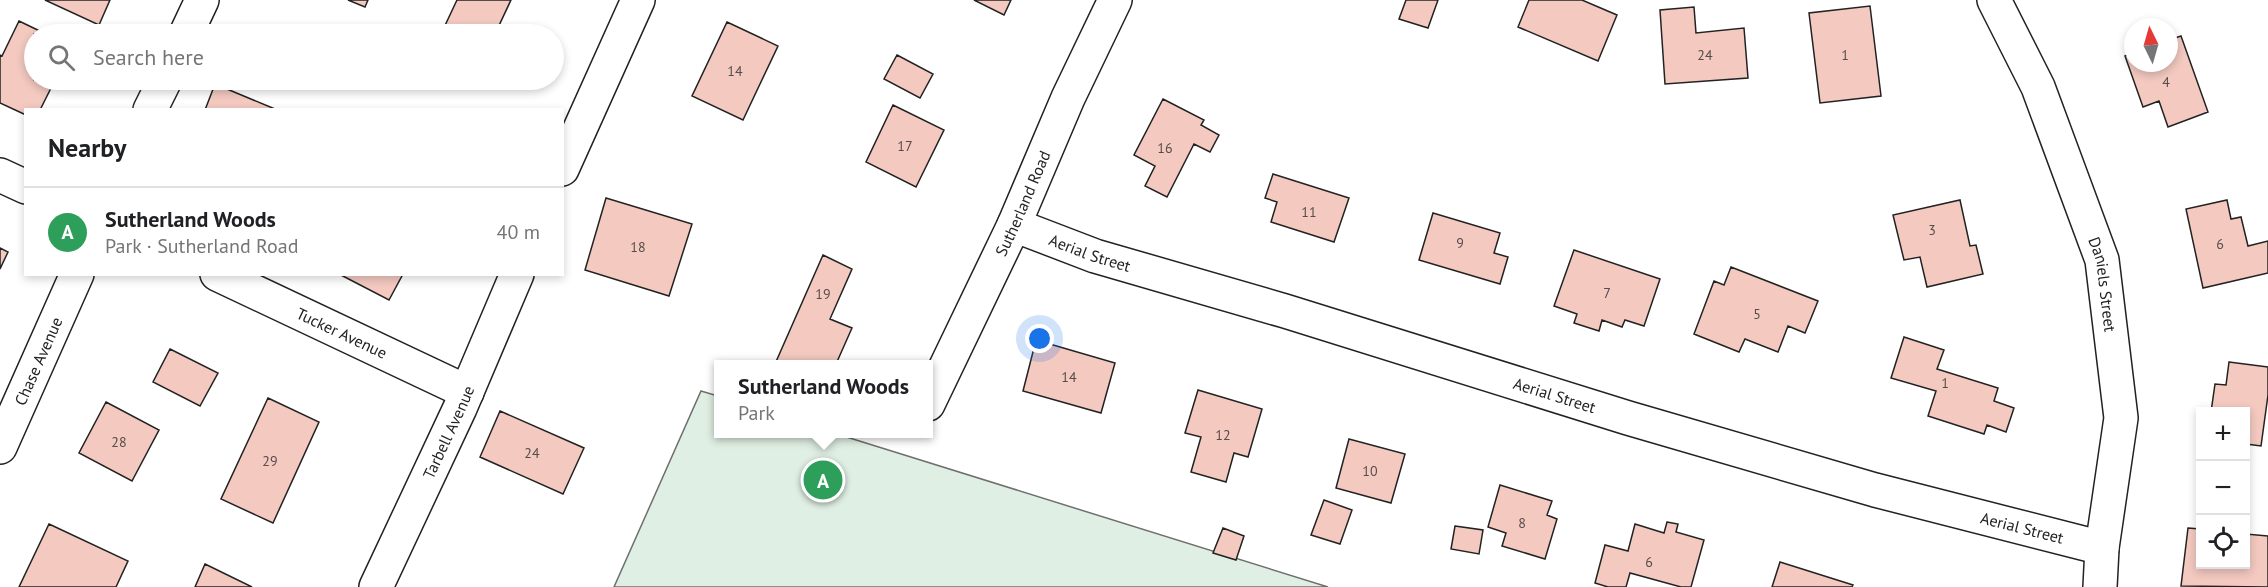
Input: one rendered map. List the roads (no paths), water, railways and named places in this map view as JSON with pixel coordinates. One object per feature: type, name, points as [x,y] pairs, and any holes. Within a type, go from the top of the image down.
[{"type":"street","points":[[191,24],[202,0]]},
{"type":"street","points":[[564,165],[638,0]]},
{"type":"street","name":"Sutherland Road","points":[[933,394],[1014,225],[1068,98],[1115,0]]},
{"type":"street","name":"Daniels Street","points":[[1994,0],[2038,87],[2102,260],[2121,418],[2102,548],[2100,587]]},
{"type":"street","points":[[151,108],[160,90]]},
{"type":"street","points":[[0,175],[24,186]]},
{"type":"street","name":"Aerial Street","points":[[1014,225],[1095,256],[1286,311],[1628,418],[1875,490],[2102,548]]},
{"type":"street","name":"Chase Avenue","points":[[0,447],[76,276]]},
{"type":"street","name":"Tucker Avenue","points":[[221,276],[414,365],[467,393]]},
{"type":"street","name":"Tarbell Avenue","points":[[376,587],[467,393],[517,276]]},
{"type":"place","name":"Sutherland Woods","points":[[823,480]]}]
